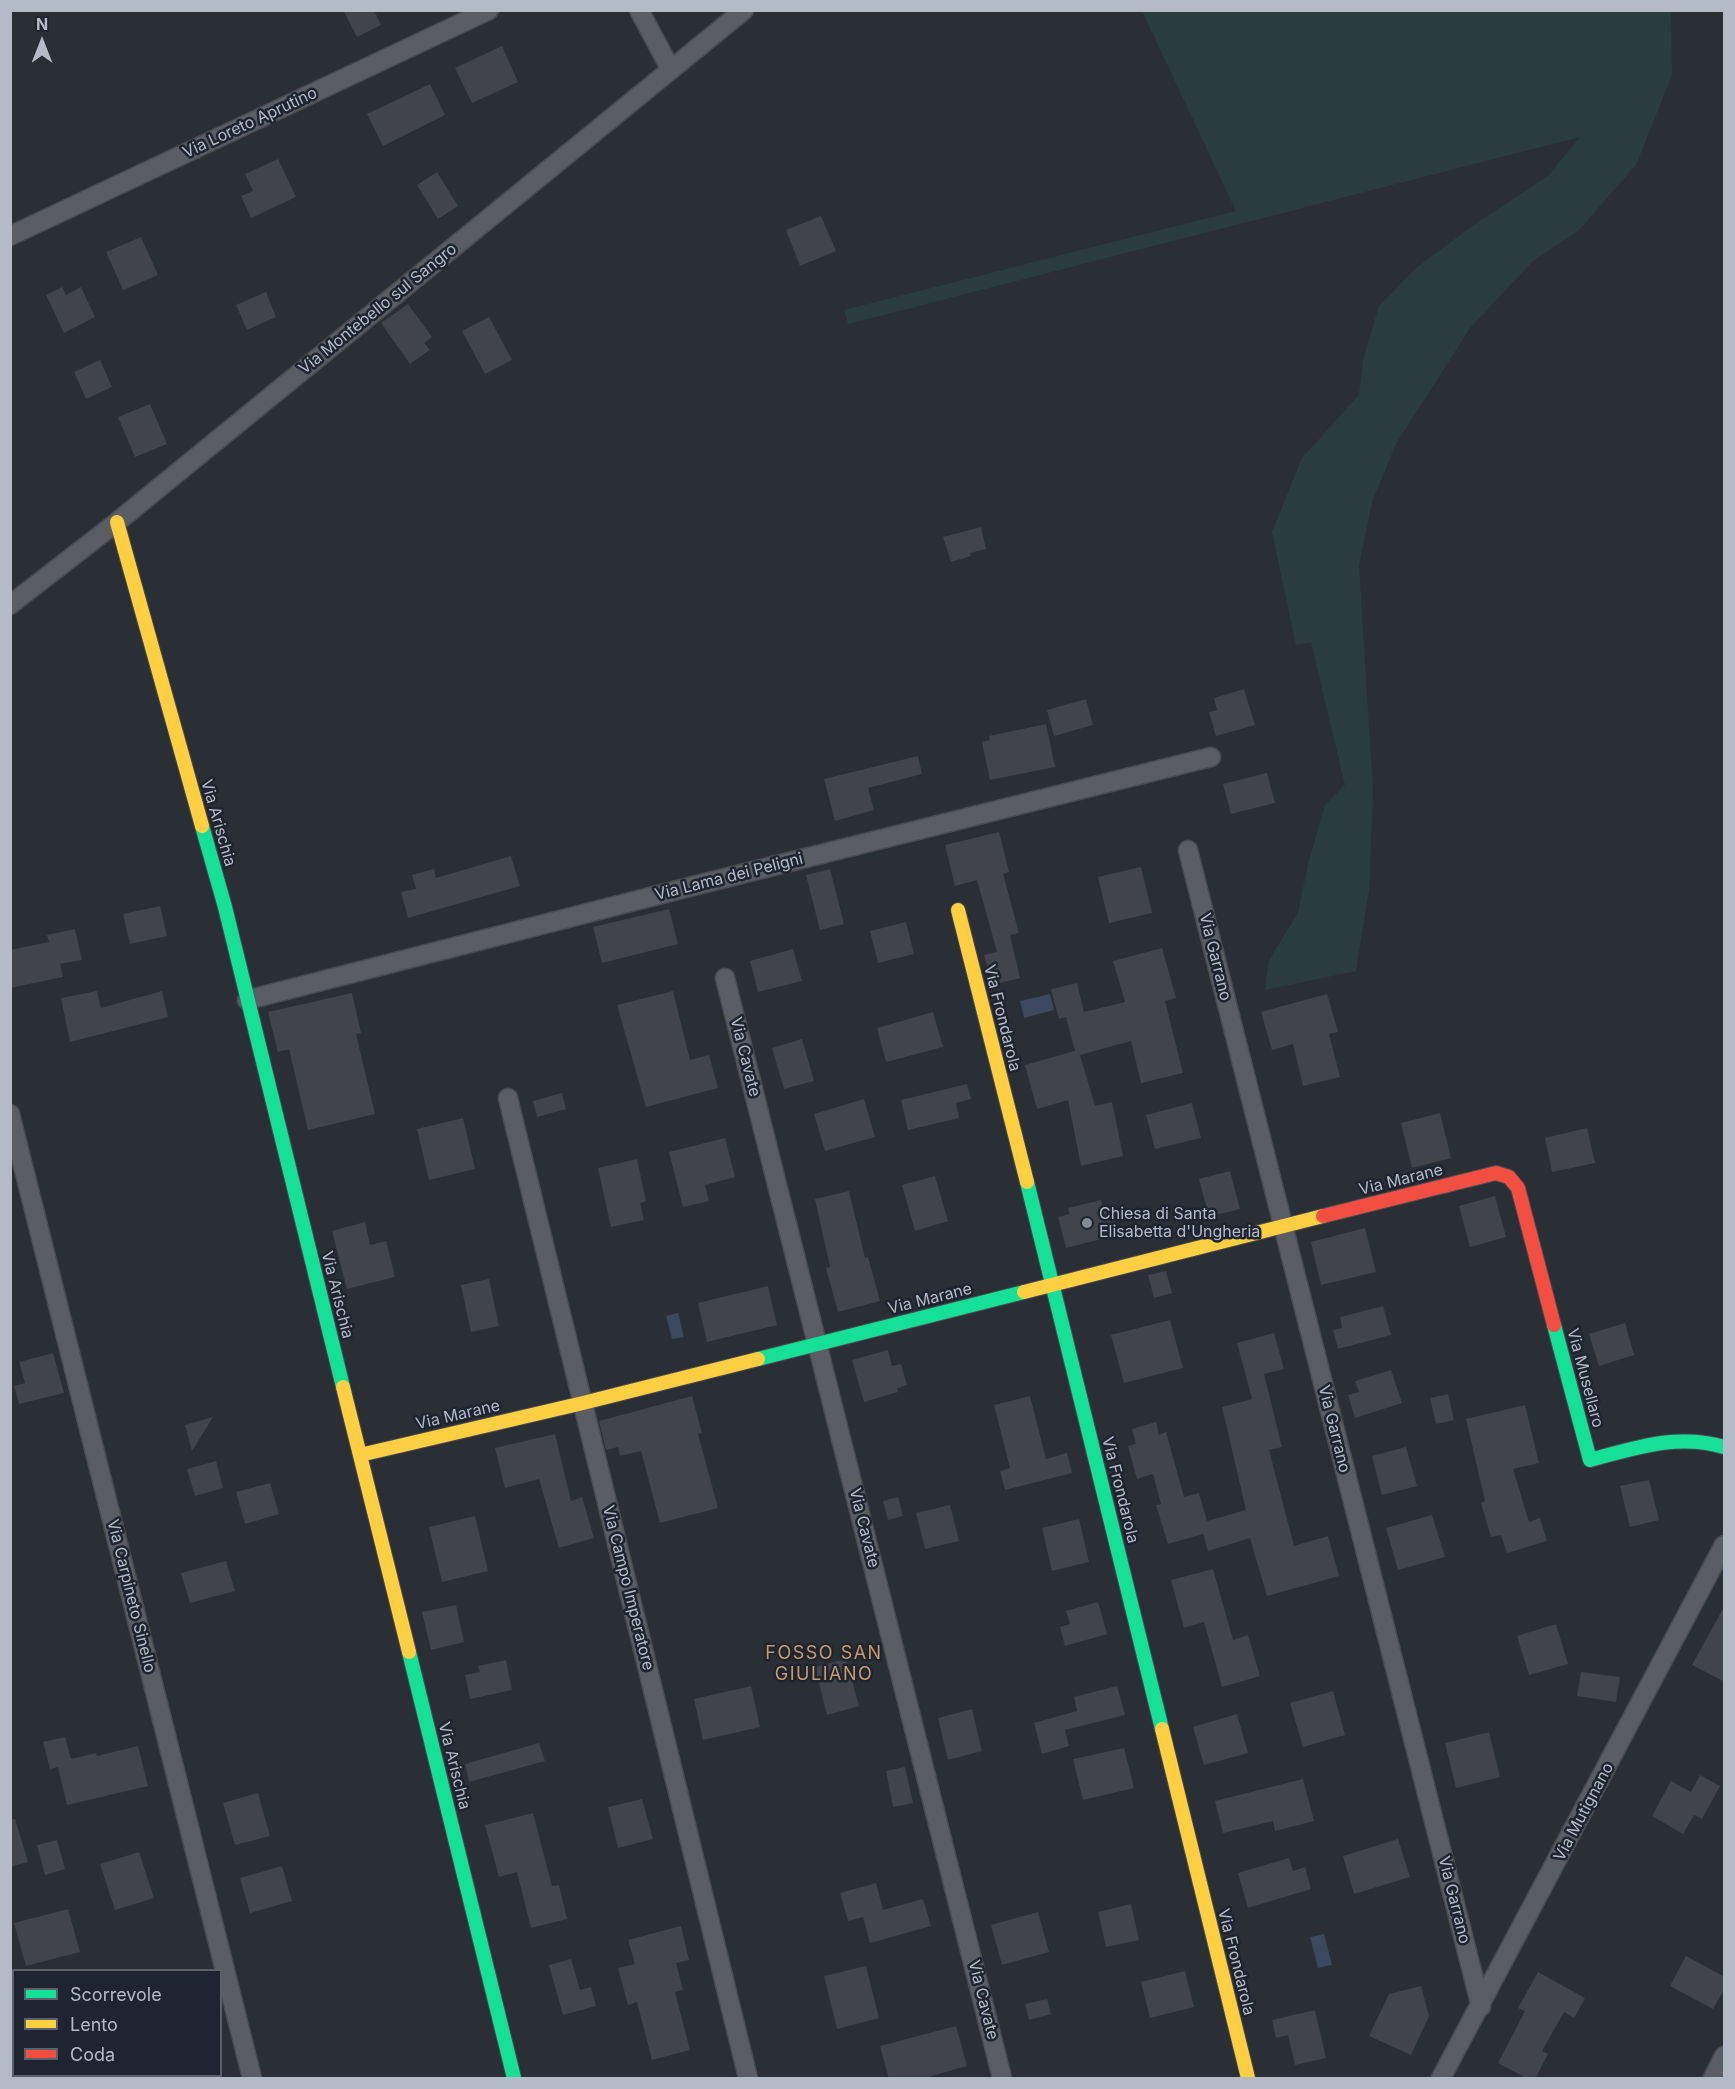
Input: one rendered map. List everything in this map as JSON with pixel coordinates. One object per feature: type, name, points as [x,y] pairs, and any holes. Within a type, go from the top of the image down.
[{"type":"street","name":"Via Loreto Aprutino","points":[[10,236],[489,10]]},
{"type":"street","points":[[639,10],[671,70]]},
{"type":"street","name":"Via Montebello sul Sangro","points":[[10,605],[117,522],[744,10]]},
{"type":"street","name":"Via Arischia","points":[[117,522],[225,907],[514,2079]]},
{"type":"street","name":"Via Lama dei Peligni","points":[[247,1000],[690,886],[1211,757]]},
{"type":"street","name":"Via Garrano","points":[[1188,850],[1481,2007]]},
{"type":"street","name":"Via Frondarola","points":[[958,910],[1248,2079]]},
{"type":"street","name":"Via Cavate","points":[[725,978],[1002,2079]]},
{"type":"street","name":"Via Campo Imperatore","points":[[507,1098],[748,2079]]},
{"type":"street","name":"Via Carpineto Sinello","points":[[10,1114],[252,2079]]},
{"type":"street","name":"Via Marane","points":[[360,1455],[583,1403],[1490,1174],[1506,1175]]},
{"type":"street","name":"Via Musellaro","points":[[1506,1175],[1518,1188],[1590,1460],[1676,1441],[1706,1441],[1725,1447]]},
{"type":"street","name":"Via Mutignano","points":[[1441,2079],[1725,1545]]},
{"type":"street","points":[[1713,2079],[1725,2056]]},
{"type":"shaded area","points":[[1142,11],[1671,11],[1672,75],[1636,165],[1579,230],[1533,261],[1470,328],[1396,444],[1372,502],[1359,565],[1373,792],[1369,890],[1356,971],[1265,990],[1269,960],[1298,913],[1308,864],[1325,805],[1345,785],[1311,642],[1296,645],[1272,532],[1302,458],[1359,395],[1363,360],[1379,306],[1416,268],[1478,222],[1549,175],[1580,137],[848,324],[844,310],[1236,211]]},
{"type":"water","points":[[1050,994],[1054,1010],[1024,1018],[1020,1001]]},
{"type":"water","points":[[678,1313],[684,1337],[672,1339],[666,1316]]},
{"type":"water","points":[[1324,1934],[1332,1965],[1318,1968],[1310,1937]]},
{"type":"building","points":[[343,10],[374,10],[381,25],[357,37]]},
{"type":"building","points":[[502,46],[518,82],[472,103],[455,68]]},
{"type":"building","points":[[430,84],[445,115],[383,146],[367,114]]},
{"type":"building","points":[[278,159],[296,197],[251,218],[241,196],[253,191],[245,174]]},
{"type":"building","points":[[437,172],[458,206],[438,219],[417,185]]},
{"type":"building","points":[[821,216],[836,251],[800,266],[786,230]]},
{"type":"building","points":[[141,237],[158,275],[123,290],[106,252]]},
{"type":"building","points":[[62,287],[66,295],[81,287],[95,317],[64,333],[46,295]]},
{"type":"building","points":[[266,292],[276,317],[247,330],[236,305]]},
{"type":"building","points":[[408,304],[432,337],[424,343],[430,350],[410,364],[381,323]]},
{"type":"building","points":[[489,317],[512,360],[485,374],[462,331]]},
{"type":"building","points":[[100,360],[112,387],[86,399],[74,372]]},
{"type":"building","points":[[150,404],[167,444],[135,457],[118,417]]},
{"type":"building","points":[[981,527],[986,549],[970,553],[971,556],[951,562],[943,537]]},
{"type":"building","points":[[1244,689],[1255,725],[1216,736],[1209,712],[1217,710],[1214,698]]},
{"type":"building","points":[[1086,699],[1093,725],[1054,736],[1047,710]]},
{"type":"building","points":[[1046,724],[1055,767],[990,780],[982,742],[990,740],[989,736]]},
{"type":"building","points":[[918,756],[922,774],[868,788],[874,810],[835,821],[824,779]]},
{"type":"building","points":[[1267,773],[1275,803],[1231,814],[1223,784]]},
{"type":"building","points":[[999,832],[1009,872],[1003,874],[1019,933],[1010,935],[1020,978],[992,985],[984,955],[997,952],[977,880],[955,886],[945,845]]},
{"type":"building","points":[[511,856],[520,886],[408,918],[401,892],[416,889],[412,875],[434,869],[436,878]]},
{"type":"building","points":[[1141,867],[1152,913],[1109,923],[1098,877]]},
{"type":"building","points":[[830,869],[844,924],[820,930],[806,875]]},
{"type":"building","points":[[160,906],[167,936],[130,944],[123,914]]},
{"type":"building","points":[[669,909],[678,944],[602,963],[593,927]]},
{"type":"building","points":[[906,922],[914,954],[878,963],[870,931]]},
{"type":"building","points":[[75,929],[82,960],[60,964],[63,977],[10,988],[10,950],[49,942],[47,935]]},
{"type":"building","points":[[1162,948],[1176,998],[1165,1001],[1183,1073],[1141,1083],[1131,1041],[1080,1055],[1095,1106],[1112,1102],[1123,1156],[1081,1166],[1068,1100],[1037,1109],[1025,1065],[1075,1051],[1066,1017],[1059,1019],[1051,989],[1077,983],[1084,1012],[1125,1002],[1113,961]]},
{"type":"building","points":[[793,949],[802,981],[758,992],[750,961]]},
{"type":"building","points":[[97,991],[101,1008],[162,991],[168,1017],[70,1042],[61,998]]},
{"type":"building","points":[[673,991],[690,1060],[709,1055],[718,1088],[646,1107],[617,1005]]},
{"type":"building","points":[[352,993],[361,1033],[356,1034],[375,1114],[308,1130],[289,1049],[278,1052],[268,1012]]},
{"type":"building","points":[[1327,994],[1338,1032],[1329,1034],[1340,1077],[1303,1086],[1293,1044],[1272,1050],[1261,1012]]},
{"type":"building","points":[[933,1012],[943,1047],[886,1062],[877,1028]]},
{"type":"building","points":[[802,1039],[814,1081],[784,1089],[772,1048]]},
{"type":"building","points":[[967,1084],[971,1099],[956,1103],[959,1118],[908,1130],[901,1100]]},
{"type":"building","points":[[562,1093],[566,1109],[537,1117],[533,1101]]},
{"type":"building","points":[[864,1099],[875,1137],[825,1151],[814,1114]]},
{"type":"building","points":[[1192,1103],[1201,1138],[1155,1149],[1146,1115]]},
{"type":"building","points":[[1440,1113],[1451,1158],[1412,1168],[1401,1123]]},
{"type":"building","points":[[463,1118],[475,1169],[429,1180],[417,1129]]},
{"type":"building","points":[[1587,1128],[1595,1163],[1552,1172],[1545,1138]]},
{"type":"building","points":[[725,1138],[735,1177],[705,1185],[709,1201],[683,1207],[669,1152]]},
{"type":"building","points":[[637,1159],[646,1201],[640,1203],[644,1220],[611,1227],[598,1168]]},
{"type":"building","points":[[1230,1171],[1240,1209],[1209,1217],[1199,1179]]},
{"type":"building","points":[[935,1176],[948,1221],[915,1231],[902,1185]]},
{"type":"building","points":[[849,1191],[865,1258],[868,1257],[880,1301],[838,1312],[826,1268],[830,1267],[815,1199]]},
{"type":"building","points":[[1495,1196],[1506,1237],[1470,1247],[1459,1206]]},
{"type":"building","name":"Chiesa di Santa Elisabetta d'Ungheria","points":[[1101,1200],[1103,1208],[1111,1206],[1116,1228],[1111,1230],[1113,1236],[1066,1248],[1058,1217],[1070,1214],[1068,1208]]},
{"type":"building","points":[[365,1222],[370,1245],[386,1241],[395,1277],[347,1289],[332,1231]]},
{"type":"building","points":[[1365,1228],[1376,1272],[1321,1285],[1311,1242]]},
{"type":"building","points":[[1166,1271],[1172,1293],[1154,1298],[1148,1275]]},
{"type":"building","points":[[489,1279],[499,1326],[471,1332],[461,1285]]},
{"type":"building","points":[[768,1286],[777,1325],[707,1342],[698,1303]]},
{"type":"building","points":[[1383,1306],[1391,1335],[1338,1349],[1333,1330],[1342,1328],[1340,1317]]},
{"type":"building","points":[[1170,1320],[1183,1368],[1124,1383],[1111,1335]]},
{"type":"building","points":[[1625,1323],[1634,1355],[1599,1366],[1589,1334]]},
{"type":"building","points":[[1274,1333],[1284,1369],[1264,1374],[1282,1447],[1269,1450],[1294,1546],[1328,1536],[1339,1576],[1267,1596],[1250,1538],[1208,1551],[1203,1534],[1168,1544],[1156,1505],[1161,1504],[1153,1474],[1137,1479],[1128,1446],[1136,1444],[1132,1429],[1156,1422],[1159,1435],[1166,1432],[1184,1497],[1199,1493],[1207,1521],[1246,1510],[1222,1407],[1252,1399],[1237,1343]]},
{"type":"building","points":[[888,1350],[892,1366],[901,1364],[907,1385],[897,1388],[898,1392],[864,1402],[852,1360]]},
{"type":"building","points":[[53,1353],[64,1393],[19,1404],[14,1386],[25,1383],[19,1362]]},
{"type":"building","points":[[1391,1370],[1402,1403],[1355,1418],[1348,1395],[1359,1392],[1355,1381]]},
{"type":"building","points":[[1448,1394],[1454,1420],[1436,1424],[1430,1398]]},
{"type":"building","points":[[692,1396],[702,1433],[698,1434],[718,1508],[660,1523],[641,1451],[620,1456],[618,1447],[606,1450],[599,1421]]},
{"type":"building","points":[[1030,1396],[1046,1459],[1067,1453],[1072,1473],[1005,1490],[1000,1471],[1010,1468],[994,1405]]},
{"type":"building","points":[[1525,1405],[1539,1463],[1513,1469],[1529,1522],[1540,1518],[1547,1541],[1507,1553],[1501,1535],[1491,1537],[1481,1503],[1485,1501],[1466,1419]]},
{"type":"building","points":[[213,1417],[192,1451],[185,1425]]},
{"type":"building","points":[[555,1434],[571,1501],[582,1497],[594,1538],[559,1548],[539,1479],[505,1488],[495,1448]]},
{"type":"building","points":[[1406,1447],[1417,1486],[1382,1495],[1372,1456]]},
{"type":"building","points":[[216,1461],[223,1488],[195,1496],[187,1469]]},
{"type":"building","points":[[1649,1480],[1659,1520],[1630,1527],[1620,1486]]},
{"type":"building","points":[[270,1483],[279,1514],[245,1524],[236,1492]]},
{"type":"building","points":[[898,1497],[903,1516],[888,1520],[883,1501]]},
{"type":"building","points":[[950,1505],[959,1541],[925,1549],[916,1513]]},
{"type":"building","points":[[1432,1515],[1445,1557],[1398,1570],[1386,1528]]},
{"type":"building","points":[[475,1516],[488,1571],[442,1582],[429,1527]]},
{"type":"building","points":[[1079,1519],[1089,1562],[1052,1571],[1042,1528]]},
{"type":"building","points":[[226,1561],[235,1591],[190,1603],[181,1573]]},
{"type":"building","points":[[1213,1569],[1233,1640],[1248,1635],[1260,1676],[1222,1687],[1204,1622],[1184,1628],[1171,1580]]},
{"type":"building","points":[[1098,1602],[1107,1634],[1065,1646],[1060,1627],[1070,1624],[1066,1611]]},
{"type":"building","points":[[456,1605],[464,1642],[431,1650],[422,1612]]},
{"type":"building","points":[[1725,1605],[1725,1682],[1692,1665]]},
{"type":"building","points":[[1556,1624],[1568,1664],[1529,1675],[1517,1636]]},
{"type":"building","points":[[846,1659],[859,1706],[827,1715],[815,1667]]},
{"type":"building","points":[[506,1660],[512,1690],[470,1699],[465,1675],[480,1672],[478,1666]]},
{"type":"building","points":[[1581,1672],[1620,1677],[1616,1702],[1577,1696]]},
{"type":"building","points":[[751,1686],[760,1727],[703,1740],[694,1699]]},
{"type":"building","points":[[1117,1686],[1125,1715],[1065,1730],[1069,1746],[1042,1754],[1034,1723],[1077,1711],[1074,1697]]},
{"type":"building","points":[[1333,1691],[1345,1735],[1303,1747],[1290,1703]]},
{"type":"building","points":[[972,1709],[982,1751],[948,1760],[938,1718]]},
{"type":"building","points":[[1237,1714],[1248,1753],[1204,1765],[1193,1727]]},
{"type":"building","points":[[1489,1732],[1500,1777],[1456,1788],[1445,1743]]},
{"type":"building","points":[[65,1737],[71,1759],[96,1753],[97,1756],[138,1746],[148,1786],[67,1805],[58,1767],[50,1769],[43,1742]]},
{"type":"building","points":[[539,1743],[545,1761],[469,1782],[465,1764]]},
{"type":"building","points":[[1124,1748],[1134,1788],[1083,1800],[1073,1759]]},
{"type":"building","points":[[905,1767],[913,1803],[893,1807],[886,1771]]},
{"type":"building","points":[[1700,1775],[1720,1786],[1702,1819],[1694,1815],[1683,1834],[1652,1816],[1671,1781],[1691,1792]]},
{"type":"building","points":[[1303,1779],[1314,1821],[1275,1831],[1273,1821],[1223,1833],[1215,1801]]},
{"type":"building","points":[[258,1793],[270,1836],[235,1845],[223,1803]]},
{"type":"building","points":[[642,1799],[653,1839],[618,1848],[608,1807]]},
{"type":"building","points":[[533,1813],[552,1886],[559,1885],[567,1919],[531,1928],[517,1872],[499,1877],[485,1825]]},
{"type":"building","points":[[10,1819],[15,1819],[28,1862],[10,1867]]},
{"type":"building","points":[[1398,1839],[1410,1877],[1354,1894],[1343,1856]]},
{"type":"building","points":[[57,1840],[65,1869],[45,1875],[37,1845]]},
{"type":"building","points":[[139,1852],[154,1898],[115,1910],[100,1864]]},
{"type":"building","points":[[1289,1858],[1293,1871],[1305,1867],[1311,1889],[1248,1908],[1238,1873]]},
{"type":"building","points":[[282,1866],[292,1901],[250,1913],[240,1878]]},
{"type":"building","points":[[876,1883],[883,1910],[923,1899],[931,1926],[870,1943],[863,1917],[848,1921],[840,1893]]},
{"type":"building","points":[[1131,1904],[1139,1940],[1106,1947],[1098,1912]]},
{"type":"building","points":[[68,1909],[80,1952],[26,1966],[14,1923]]},
{"type":"building","points":[[1038,1912],[1049,1952],[1002,1965],[991,1925]]},
{"type":"building","points":[[681,1926],[689,1960],[676,1963],[683,1990],[675,1992],[690,2050],[652,2060],[637,2002],[628,2005],[618,1968],[635,1964],[628,1940]]},
{"type":"building","points":[[1686,1956],[1725,1977],[1725,1988],[1713,2009],[1670,1986]]},
{"type":"building","points":[[571,1959],[580,1990],[591,1987],[596,2006],[563,2015],[549,1965]]},
{"type":"building","points":[[866,1966],[879,2018],[837,2029],[824,1976]]},
{"type":"building","points":[[1185,1971],[1194,2007],[1150,2018],[1141,1982]]},
{"type":"building","points":[[1538,1972],[1585,1998],[1574,2018],[1564,2012],[1542,2051],[1548,2054],[1535,2079],[1528,2079],[1498,2063],[1525,2011],[1518,2008]]},
{"type":"building","points":[[1421,1986],[1429,2016],[1411,2055],[1369,2036],[1389,1994]]},
{"type":"building","points":[[1047,1999],[1051,2014],[1029,2020],[1025,2004]]},
{"type":"building","points":[[1315,2010],[1326,2058],[1295,2065],[1288,2035],[1276,2038],[1272,2020]]},
{"type":"building","points":[[956,2026],[967,2066],[921,2079],[889,2079],[880,2046]]},
{"type":"traffic: fast","points":[[202,826],[225,907],[343,1387]]},
{"type":"traffic: fast","points":[[1027,1182],[1162,1729]]},
{"type":"traffic: fast","points":[[758,1359],[1024,1292]]},
{"type":"traffic: fast","points":[[1554,1325],[1590,1460],[1640,1447],[1673,1442],[1690,1441],[1724,1447]]},
{"type":"traffic: fast","points":[[409,1652],[514,2078]]},
{"type":"traffic: slow","points":[[117,522],[202,826]]},
{"type":"traffic: slow","points":[[958,910],[1027,1182]]},
{"type":"traffic: slow","points":[[1024,1292],[1323,1216]]},
{"type":"traffic: slow","points":[[360,1455],[758,1359]]},
{"type":"traffic: slow","points":[[343,1387],[409,1652]]},
{"type":"traffic: slow","points":[[1162,1729],[1248,2078]]},
{"type":"traffic: jam","points":[[1323,1216],[1496,1173],[1509,1177],[1518,1188],[1554,1325]]},
{"type":"place","name":"Chiesa di Santa Elisabetta d'Ungheria","points":[[1087,1223]]},
{"type":"district","name":"FOSSO SAN GIULIANO","points":[[824,1664]]}]
